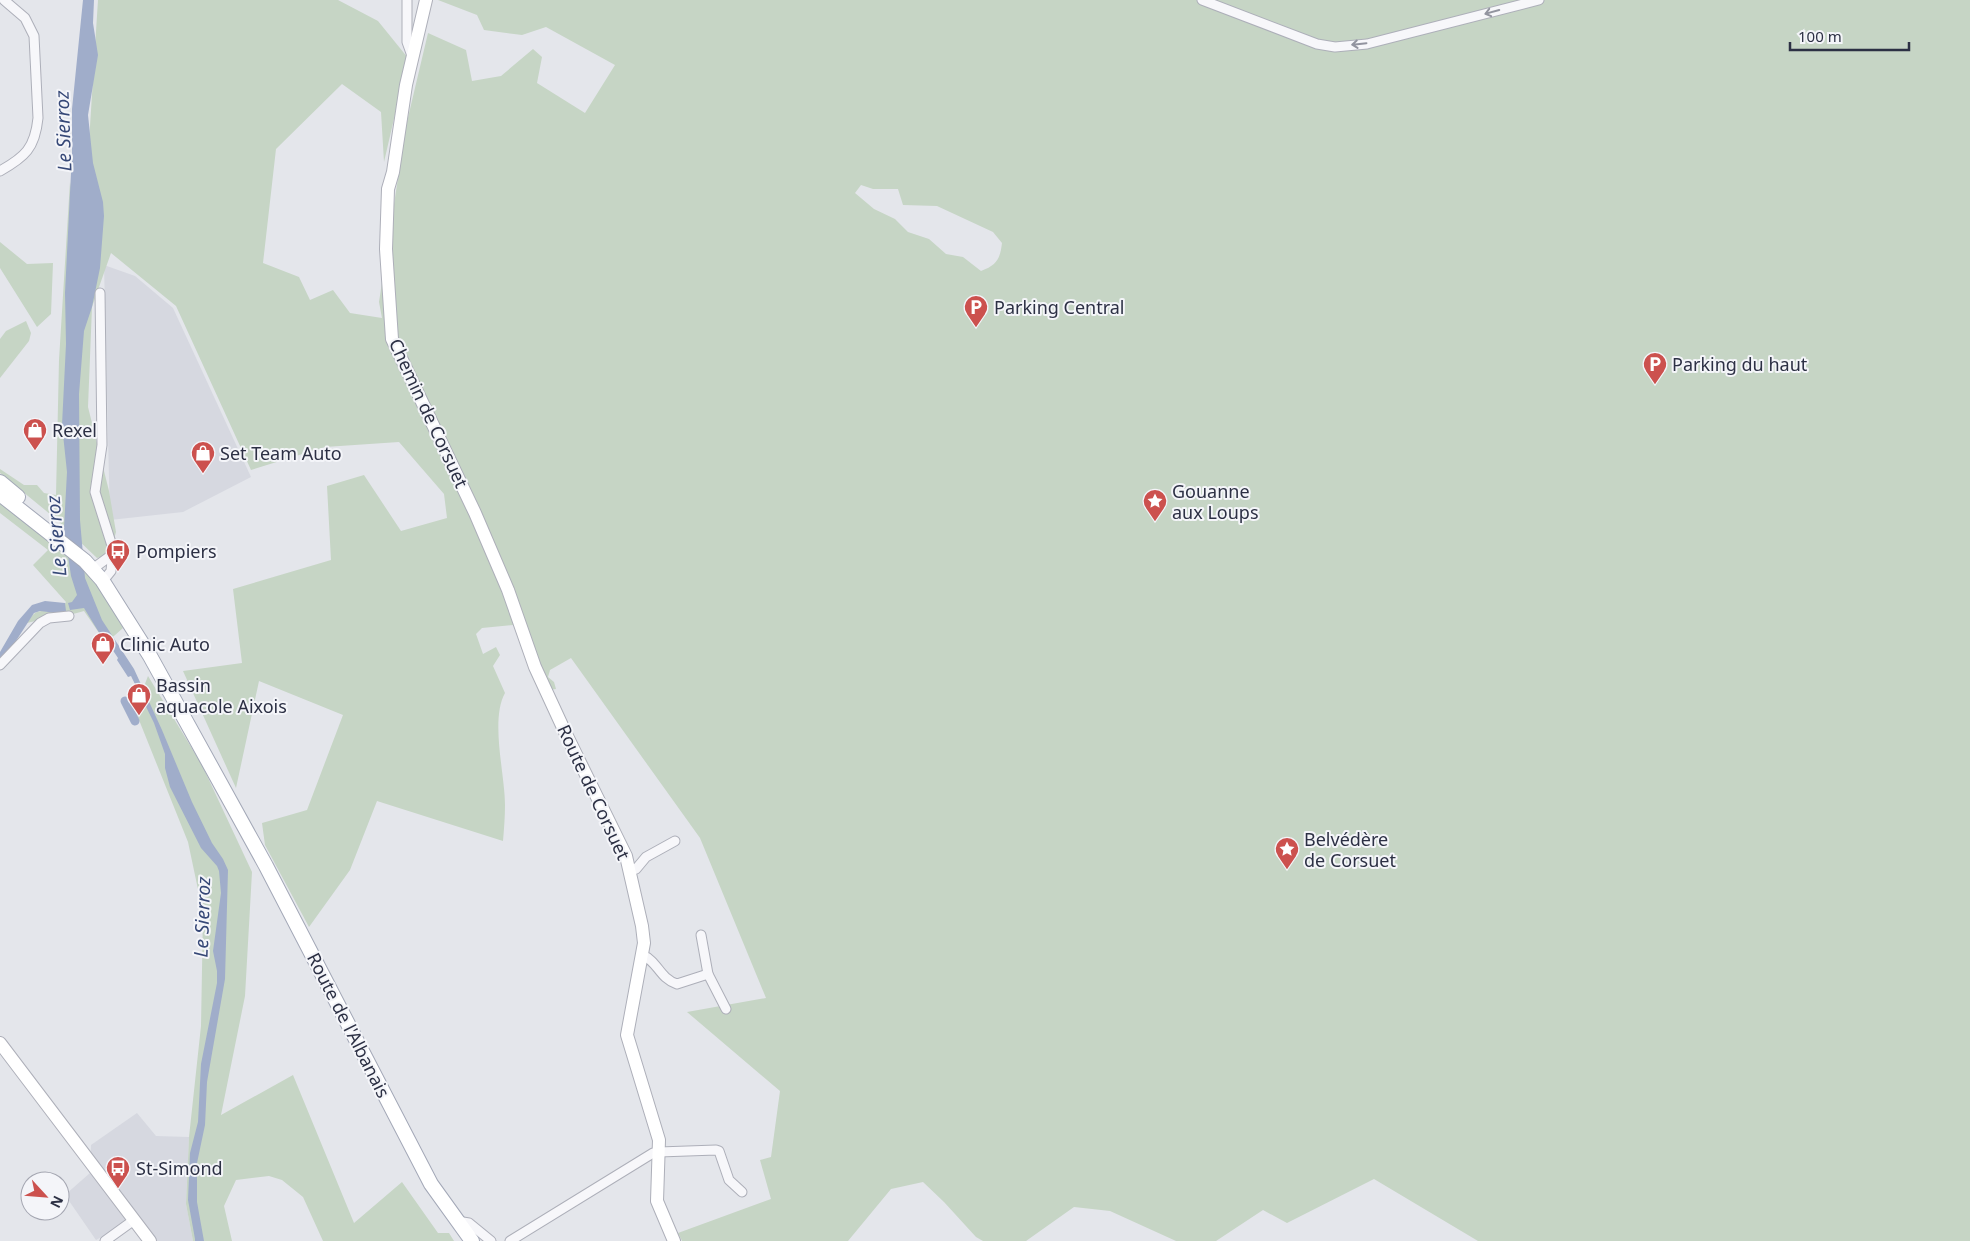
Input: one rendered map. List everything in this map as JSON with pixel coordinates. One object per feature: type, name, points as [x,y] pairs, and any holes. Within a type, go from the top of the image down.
[{"type":"main road","points":[[0,482],[107,576],[155,653],[244,816],[266,866]]},
{"type":"main road","points":[[0,494],[26,516],[58,533]]},
{"type":"main road","points":[[89,559],[150,656],[266,866]]},
{"type":"main road","name":"Route de l'Albanais","points":[[266,866],[432,1184],[472,1241]]},
{"type":"main road","name":"Route de l'Albanais","points":[[432,1184],[445,1217],[460,1241]]},
{"type":"street","points":[[0,171],[22,158],[31,147],[37,132],[38,118],[34,36],[26,18],[4,0]]},
{"type":"street","points":[[407,0],[407,42],[413,57]]},
{"type":"street","name":"Chemin de Corsuet","points":[[426,0],[406,85],[393,172],[388,188],[386,249],[392,339],[475,513],[508,590],[535,667]]},
{"type":"street","points":[[1202,0],[1317,44],[1335,47],[1367,44],[1539,0]]},
{"type":"street","points":[[100,294],[102,446],[95,492],[113,549],[110,571],[107,576]]},
{"type":"street","points":[[0,487],[13,498],[21,500]]},
{"type":"street","points":[[89,559],[109,557],[113,549]]},
{"type":"street","points":[[0,665],[40,623],[49,618],[69,616]]},
{"type":"street","name":"Route de Corsuet","points":[[535,667],[626,856],[631,871],[642,926],[642,955],[627,1035],[659,1140],[656,1152],[657,1201],[674,1241]]},
{"type":"street","points":[[631,871],[636,869],[646,857],[675,841]]},
{"type":"street","points":[[702,935],[708,974],[726,1009]]},
{"type":"street","points":[[642,955],[652,960],[664,977],[677,984],[708,974]]},
{"type":"street","points":[[0,1043],[150,1241]]},
{"type":"street","points":[[510,1241],[656,1152],[719,1151],[729,1180],[742,1192]]},
{"type":"street","points":[[104,1241],[134,1220]]},
{"type":"street","points":[[457,1221],[469,1222],[491,1241]]},
{"type":"shaded area","points":[[104,265],[135,276],[173,308],[251,477],[183,512],[110,520]]},
{"type":"shaded area","points":[[137,1113],[156,1136],[189,1137],[186,1204],[193,1241],[157,1241],[138,1217],[96,1240],[70,1202],[70,1191],[90,1173],[91,1145]]},
{"type":"green space","points":[[98,0],[338,0],[378,21],[408,58],[384,162],[381,112],[342,84],[276,149],[263,263],[299,277],[310,300],[333,290],[350,313],[382,318],[379,302],[406,126],[428,33],[466,50],[472,81],[501,76],[533,49],[542,57],[537,83],[585,113],[615,65],[546,27],[522,35],[484,30],[477,15],[438,0],[1970,0],[1970,1241],[1478,1241],[1374,1179],[1287,1223],[1263,1210],[1216,1241],[1176,1241],[1110,1211],[1074,1207],[1026,1241],[983,1241],[976,1237],[923,1182],[891,1189],[848,1241],[682,1241],[678,1233],[771,1199],[760,1160],[771,1157],[780,1091],[687,1012],[766,998],[700,838],[571,658],[550,670],[548,677],[554,682],[556,689],[548,690],[523,624],[482,628],[476,634],[483,654],[496,647],[500,655],[493,666],[505,693],[501,704],[498,732],[505,805],[503,841],[377,801],[350,870],[309,927],[265,845],[262,823],[307,810],[343,715],[259,681],[236,788],[183,671],[242,663],[233,589],[331,560],[327,486],[364,475],[401,531],[447,518],[444,494],[399,442],[325,447],[251,470],[176,306],[111,253],[92,307],[88,407],[109,491],[116,532],[110,554],[97,558],[56,519],[0,473],[0,469],[24,485],[37,485],[44,493],[56,495],[59,360],[70,182],[82,252]],"holes":[[[861,185],[873,189],[898,189],[903,205],[937,206],[993,232],[1002,243],[997,261],[981,271],[963,257],[946,254],[929,239],[908,232],[895,219],[874,209],[855,193]]]},
{"type":"green space","points":[[0,242],[27,264],[53,263],[51,314],[37,327],[0,268]]},
{"type":"green space","points":[[26,321],[31,333],[29,341],[0,378],[0,339],[6,331]]},
{"type":"green space","points":[[0,503],[88,573],[103,591],[123,628],[106,643],[84,611],[27,623],[35,613],[58,610],[66,602],[33,565],[48,550],[0,513]]},
{"type":"green space","points":[[148,676],[202,765],[252,872],[245,996],[221,1115],[293,1075],[354,1223],[402,1182],[438,1233],[449,1233],[454,1241],[323,1241],[303,1197],[282,1180],[269,1176],[236,1180],[224,1206],[232,1241],[193,1241],[186,1204],[189,1137],[201,1026],[203,913],[188,842],[135,710]]},
{"type":"water","points":[[83,0],[94,0],[93,23],[98,55],[88,115],[93,163],[103,202],[104,216],[100,268],[92,307],[84,331],[79,394],[80,520],[85,578],[102,620],[134,669],[192,802],[212,843],[228,870],[225,979],[207,1082],[205,1125],[197,1163],[197,1202],[204,1241],[195,1241],[188,1200],[190,1153],[198,1122],[201,1064],[217,983],[213,951],[221,893],[219,871],[217,866],[201,848],[170,787],[165,768],[165,754],[154,723],[131,676],[128,677],[117,660],[118,658],[110,646],[106,644],[84,608],[70,610],[68,603],[72,602],[77,595],[71,576],[64,528],[67,472],[62,425],[66,344],[65,293],[72,153],[72,109]]},
{"type":"water","points":[[45,601],[65,603],[66,611],[56,613],[40,611],[34,613],[14,644],[0,660],[0,652],[18,621],[32,605]]},
{"type":"waterway","points":[[125,701],[135,721]]},
{"type":"place","name":"Parking Central","points":[[976,328]]},
{"type":"place","name":"Parking du haut","points":[[1655,385]]},
{"type":"place","name":"Rexel","points":[[35,451]]},
{"type":"place","name":"Set Team Auto","points":[[203,474]]},
{"type":"place","name":"Gouanne aux Loups","points":[[1155,522]]},
{"type":"place","name":"Pompiers","points":[[118,572]]},
{"type":"place","name":"Clinic Auto","points":[[103,665]]},
{"type":"place","name":"Bassin aquacole Aixois","points":[[139,716]]},
{"type":"place","name":"Belvédère de Corsuet","points":[[1287,870]]},
{"type":"place","name":"St-Simond","points":[[118,1189]]},
{"type":"water label","name":"Le Sierroz","points":[[63,131]]},
{"type":"water label","name":"Le Sierroz","points":[[56,536]]},
{"type":"water label","name":"Le Sierroz","points":[[202,917]]}]
